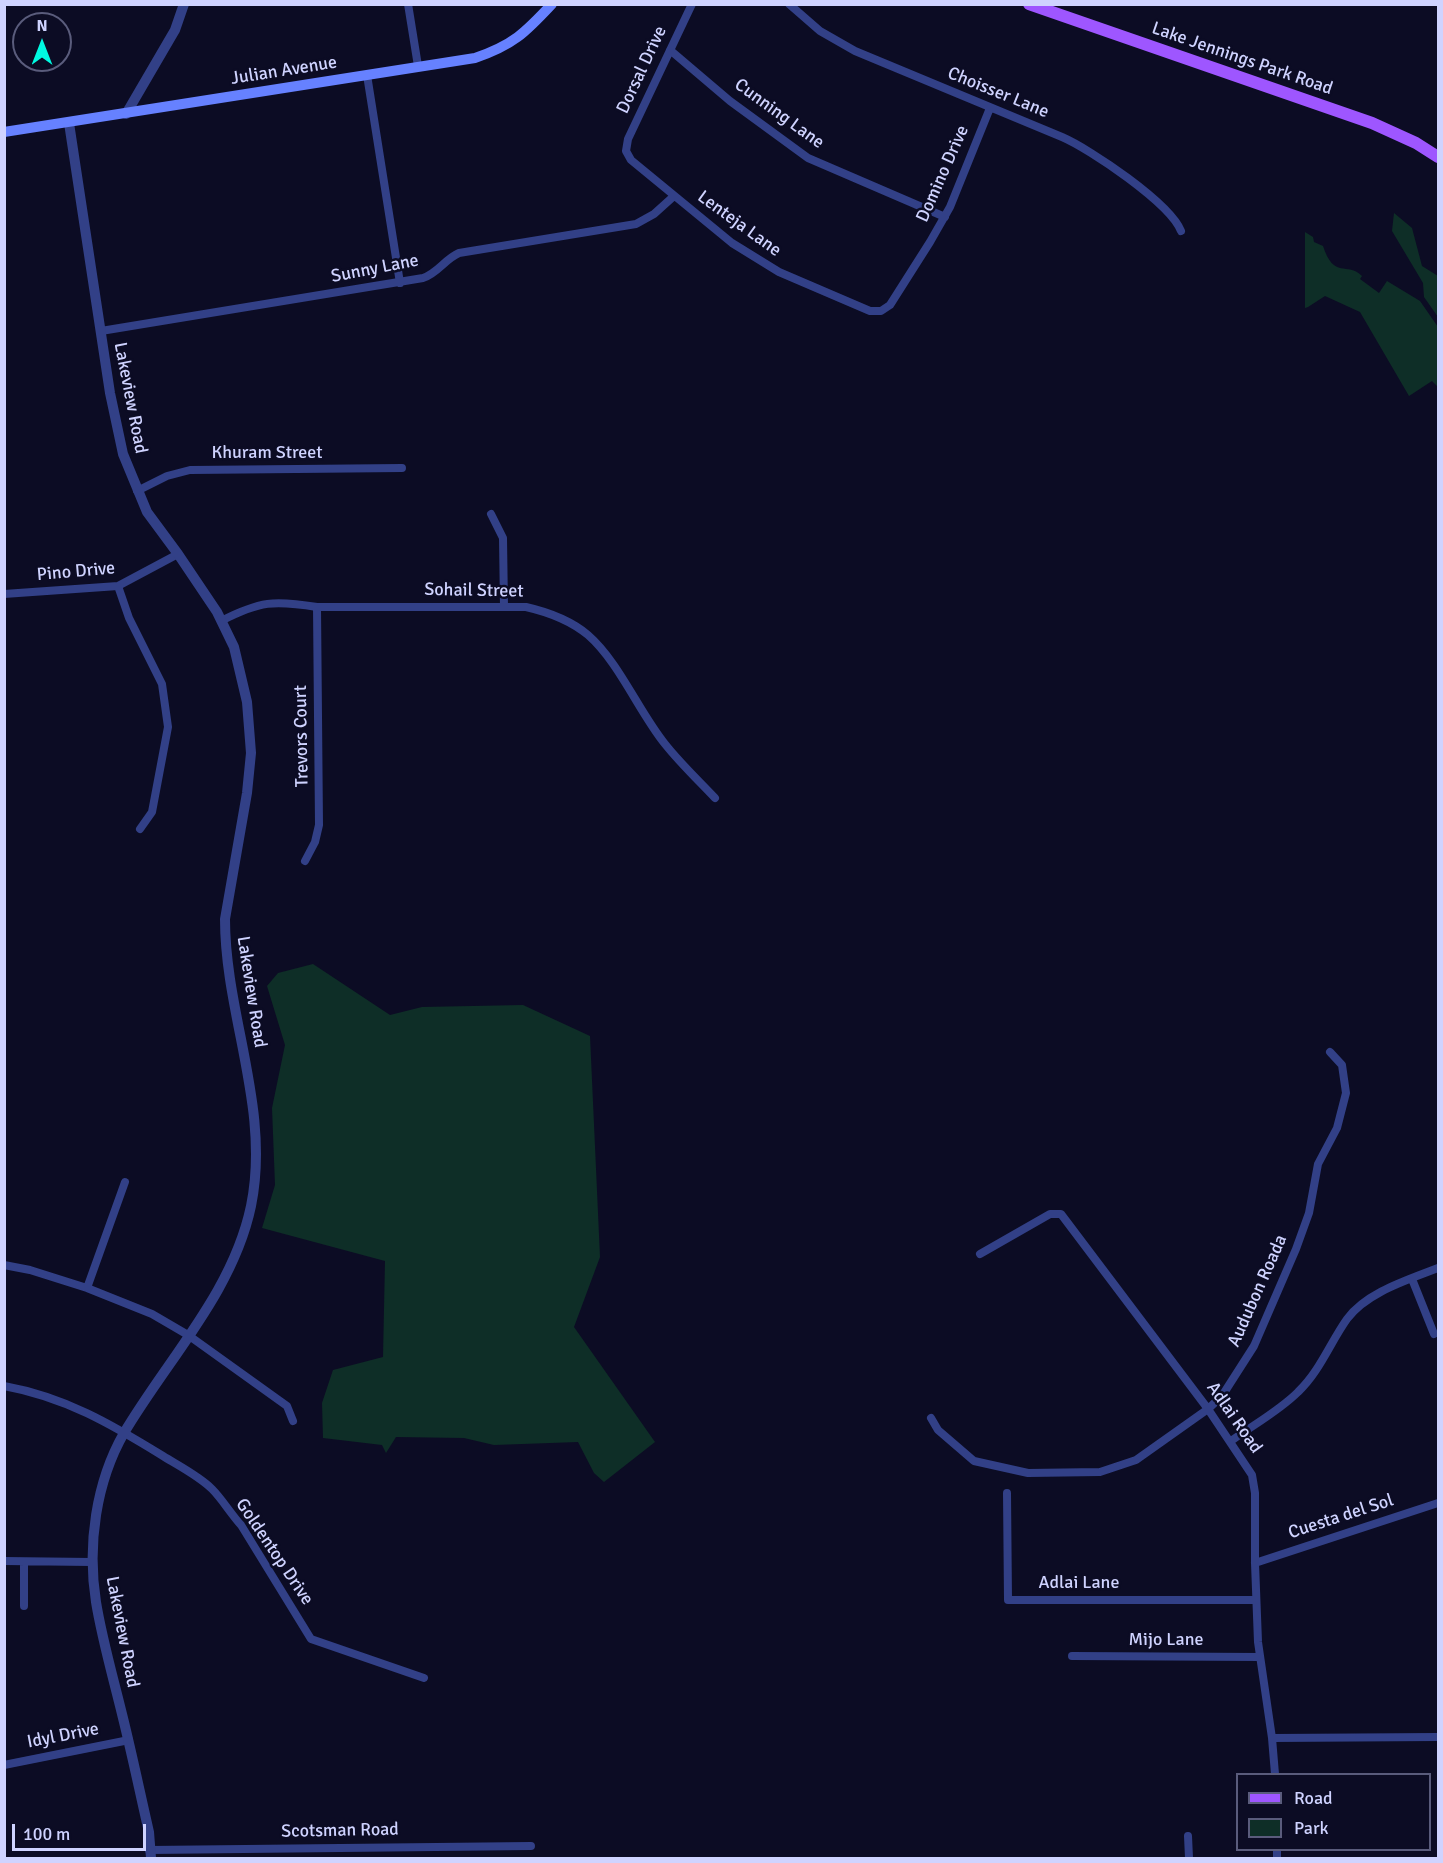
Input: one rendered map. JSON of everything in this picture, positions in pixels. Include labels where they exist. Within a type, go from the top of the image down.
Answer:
[{"type":"main road","name":"Julian Avenue","points":[[4,132],[475,58],[501,48],[525,33],[552,4]]},
{"type":"main road","name":"Lake Jennings Park Road","points":[[1029,4],[1372,123],[1416,143],[1438,157]]},
{"type":"street","points":[[126,114],[174,30],[184,4]]},
{"type":"street","points":[[408,4],[418,66]]},
{"type":"street","name":"Dorsal Drive","points":[[626,151],[628,139],[692,4]]},
{"type":"street","name":"Choisser Lane","points":[[789,4],[820,31],[848,47],[1088,149],[1167,210],[1176,220],[1181,231]]},
{"type":"street","name":"Cunning Lane","points":[[670,50],[730,101],[808,158],[945,217]]},
{"type":"street","points":[[367,75],[400,283]]},
{"type":"street","name":"Domino Drive","points":[[881,311],[893,300],[945,217],[990,108]]},
{"type":"street","name":"Lakeview Road","points":[[69,123],[101,331],[123,454],[147,512],[217,612],[234,647],[248,702],[251,753],[248,793],[225,919],[225,939],[252,1104],[256,1145],[250,1208],[236,1250],[217,1290],[125,1433],[110,1461],[98,1502],[92,1562],[96,1601],[149,1832],[150,1854]]},
{"type":"street","name":"Lenteja Lane","points":[[626,151],[631,160],[674,196],[732,243],[766,266],[870,311],[881,311]]},
{"type":"street","name":"Sunny Lane","points":[[101,331],[400,283],[430,275],[459,254],[636,224],[654,214],[674,196]]},
{"type":"street","name":"Khuram Street","points":[[137,491],[167,476],[190,470],[402,468]]},
{"type":"street","points":[[491,514],[503,538],[504,607]]},
{"type":"street","name":"Pino Drive","points":[[4,594],[118,586],[178,554]]},
{"type":"street","points":[[118,586],[129,618],[162,684],[168,727],[152,812],[140,829]]},
{"type":"street","name":"Sohail Street","points":[[221,621],[248,608],[267,603],[286,602],[317,607],[526,607],[544,611],[565,620],[588,636],[607,657],[664,744],[715,798]]},
{"type":"street","name":"Trevors Court","points":[[305,861],[315,842],[319,825],[317,607]]},
{"type":"street","name":"Audubon Roada","points":[[931,1418],[938,1430],[974,1461],[1028,1473],[1100,1472],[1136,1460],[1208,1409],[1222,1396],[1254,1346],[1309,1213],[1318,1164],[1337,1128],[1346,1093],[1342,1065],[1330,1052]]},
{"type":"street","points":[[87,1288],[125,1182]]},
{"type":"street","name":"Adlai Road","points":[[980,1254],[1050,1214],[1061,1214],[1208,1409],[1252,1475],[1255,1493],[1255,1563],[1260,1656],[1275,1773]]},
{"type":"street","points":[[4,1265],[30,1270],[87,1288],[152,1314],[189,1335],[286,1406],[293,1421]]},
{"type":"street","points":[[1231,1441],[1297,1393],[1314,1374],[1348,1317],[1361,1304],[1438,1268]]},
{"type":"street","points":[[1412,1279],[1434,1334]]},
{"type":"street","name":"Goldentop Drive","points":[[4,1386],[66,1403],[125,1433],[180,1466],[212,1489],[241,1524],[311,1639],[424,1678]]},
{"type":"street","name":"Adlai Lane","points":[[1007,1493],[1008,1600],[1257,1600]]},
{"type":"street","name":"Cuesta del Sol","points":[[1255,1563],[1438,1503]]},
{"type":"street","points":[[4,1561],[92,1562]]},
{"type":"street","points":[[24,1562],[24,1606]]},
{"type":"street","name":"Mijo Lane","points":[[1072,1656],[1260,1656]]},
{"type":"street","points":[[1272,1738],[1438,1737]]},
{"type":"street","name":"Idyl Drive","points":[[4,1765],[129,1740]]},
{"type":"street","points":[[1188,1836],[1189,1858]]},
{"type":"street","name":"Scotsman Road","points":[[150,1854],[531,1846]]},
{"type":"green space","points":[[1394,213],[1412,228],[1422,266],[1438,276],[1438,317],[1424,297],[1423,283],[1392,231]]},
{"type":"green space","points":[[1305,232],[1313,237],[1314,242],[1323,246],[1332,263],[1356,272],[1362,276],[1360,279],[1379,293],[1387,281],[1420,301],[1438,327],[1438,387],[1432,381],[1409,396],[1360,312],[1325,296],[1305,308]]},
{"type":"green space","points":[[313,964],[390,1015],[422,1007],[523,1005],[590,1036],[600,1257],[574,1327],[655,1442],[604,1482],[594,1473],[578,1442],[494,1445],[464,1438],[396,1437],[386,1453],[382,1445],[323,1438],[322,1403],[333,1370],[383,1357],[385,1261],[262,1228],[275,1185],[272,1108],[285,1045],[267,986],[278,973]]}]
